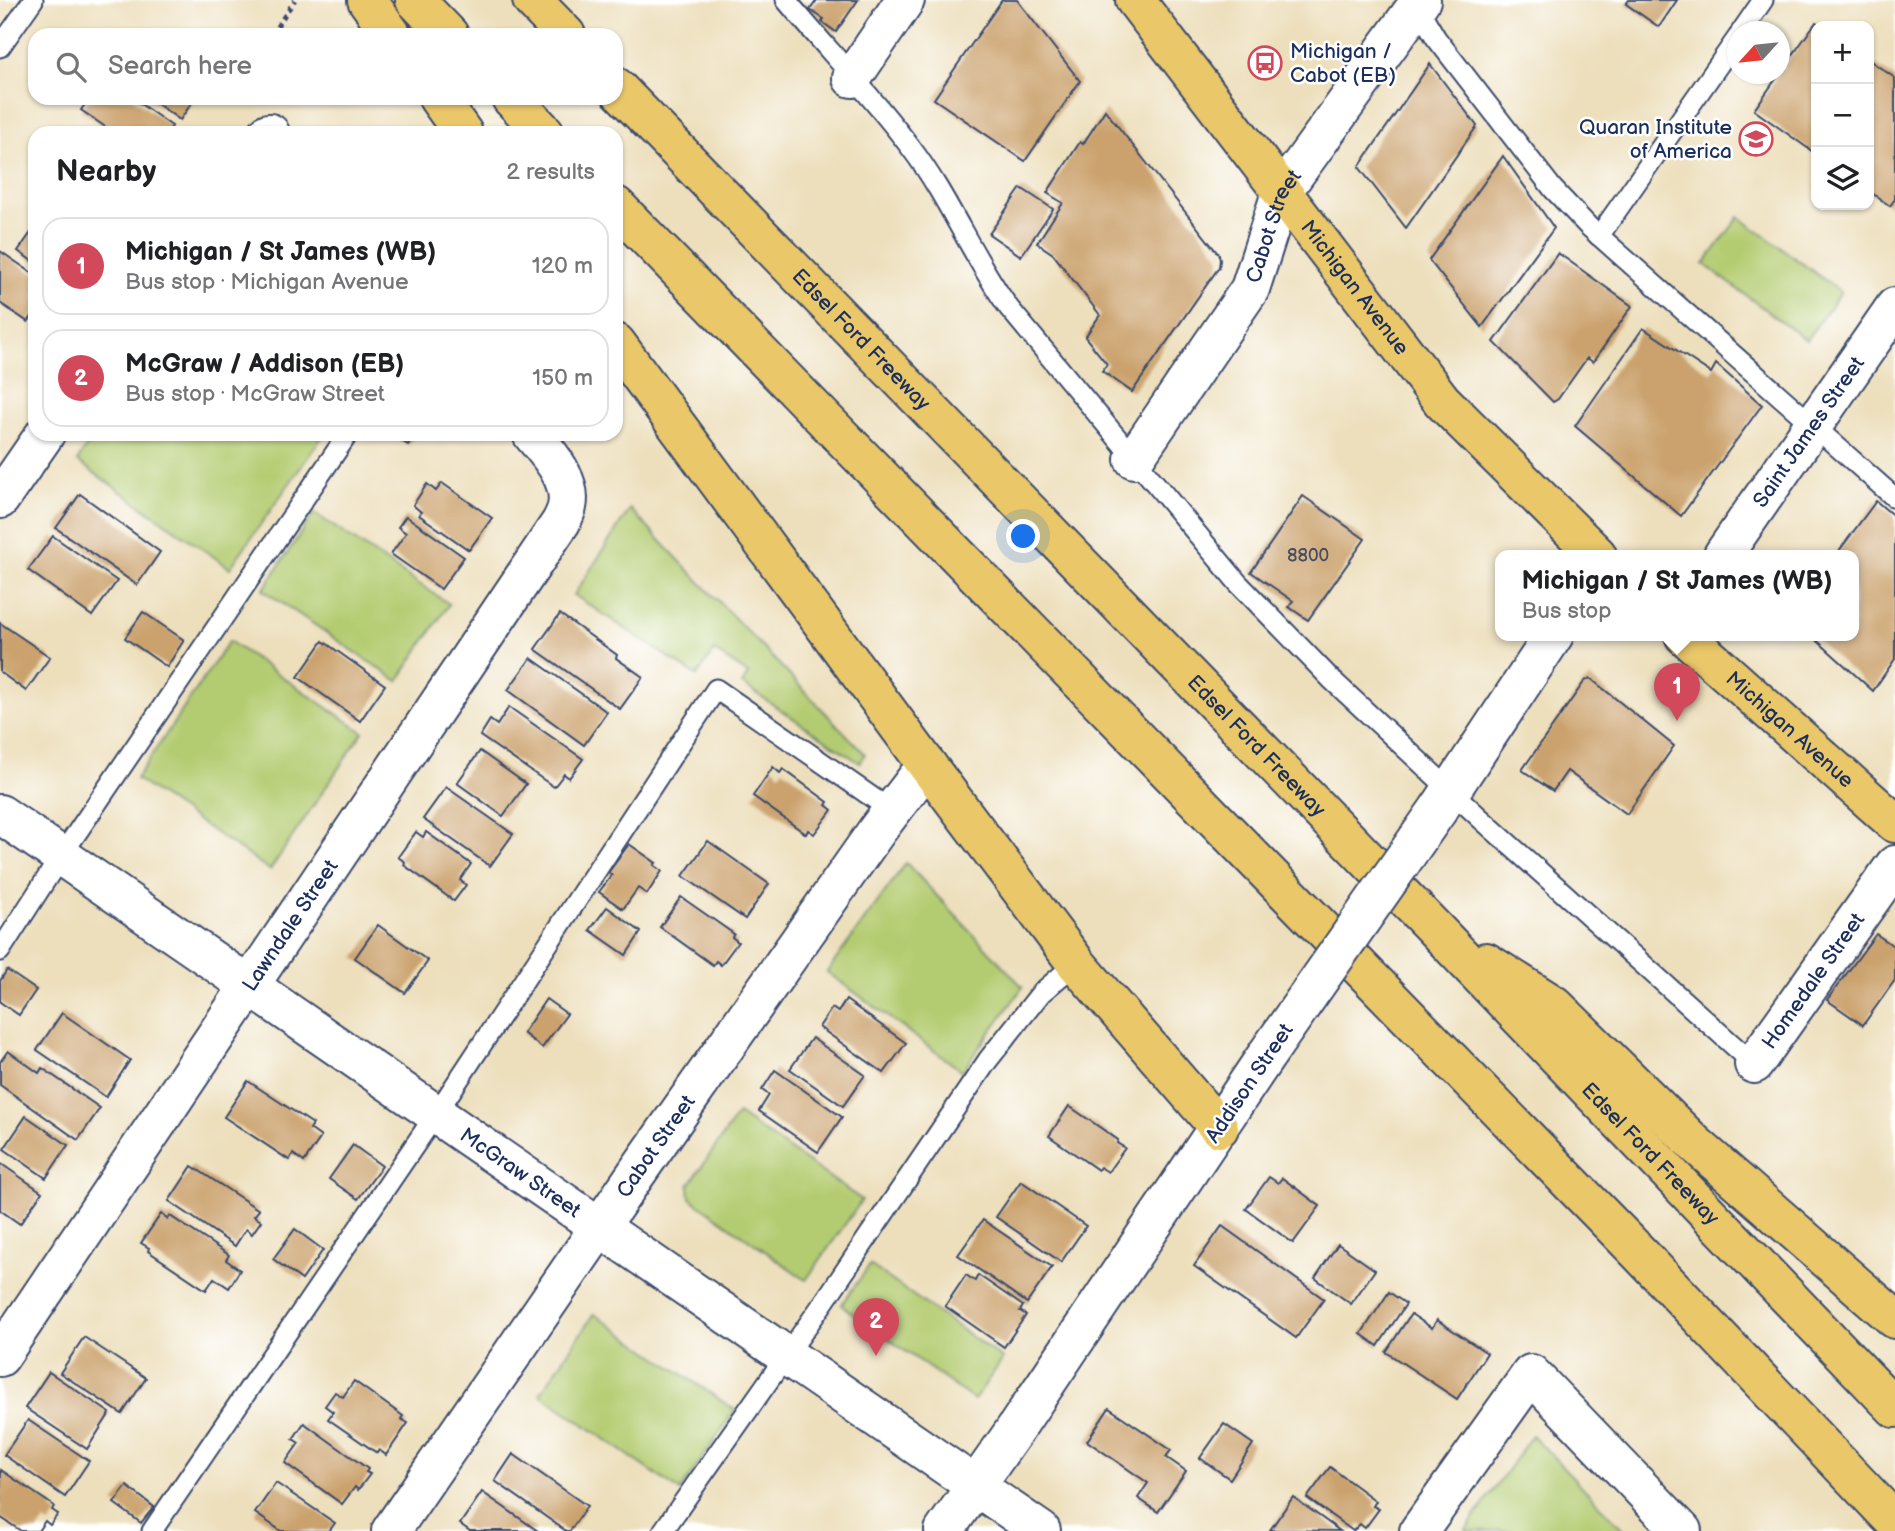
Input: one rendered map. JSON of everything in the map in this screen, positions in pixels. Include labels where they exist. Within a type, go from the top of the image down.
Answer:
[{"type":"main road","points":[[367,0],[387,28]]},
{"type":"main road","points":[[415,0],[442,28]]},
{"type":"main road","points":[[532,0],[559,28]]},
{"type":"main road","name":"Michigan Avenue","points":[[1135,0],[1442,401],[1592,550]]},
{"type":"main road","name":"Edsel Ford Freeway","points":[[623,94],[1435,929],[1895,1408]]},
{"type":"main road","points":[[443,105],[458,126]]},
{"type":"main road","points":[[518,105],[538,126]]},
{"type":"main road","points":[[623,213],[1639,1253],[1895,1522]]},
{"type":"main road","points":[[623,352],[1076,964],[1219,1128]]},
{"type":"main road","name":"Michigan Avenue","points":[[1691,641],[1895,823]]},
{"type":"main road","points":[[1435,929],[1554,1005],[1694,1143],[1895,1319]]},
{"type":"street","points":[[852,78],[905,0]]},
{"type":"street","name":"Cabot Street","points":[[1134,459],[1250,289],[1281,193],[1417,2]]},
{"type":"street","name":"Saint James Street","points":[[1726,550],[1895,307]]},
{"type":"street","points":[[0,499],[40,441]]},
{"type":"street","name":"Lawndale Street","points":[[0,1357],[561,522],[567,507],[568,491],[561,473],[537,441]]},
{"type":"street","name":"Addison Street","points":[[944,1531],[1550,641]]},
{"type":"street","name":"Cabot Street","points":[[391,1531],[600,1228],[927,765]]},
{"type":"street","name":"McGraw Street","points":[[0,814],[1041,1531]]},
{"type":"street","name":"Homedale Street","points":[[1754,1065],[1895,865]]},
{"type":"street","points":[[1419,1531],[1531,1374],[1682,1531]]},
{"type":"lane","points":[[0,47],[33,0]]},
{"type":"lane","points":[[786,0],[911,148],[988,279],[1009,308],[1238,583],[1445,798],[1754,1065]]},
{"type":"lane","points":[[1749,21],[1763,0]]},
{"type":"lane","points":[[1417,2],[1436,38],[1553,189],[1599,236],[1895,498]]},
{"type":"lane","points":[[1599,236],[1727,53]]},
{"type":"lane","points":[[0,951],[61,856],[343,441]]},
{"type":"lane","points":[[152,1531],[436,1114],[716,689],[892,811]]},
{"type":"lane","points":[[663,1531],[824,1302],[988,1060],[1041,993],[1076,964]]},
{"type":"path","points":[[275,28],[295,0]]},
{"type":"green space","points":[[1739,217],[1841,292],[1806,340],[1704,264]]},
{"type":"green space","points":[[90,441],[319,441],[230,568],[77,461]]},
{"type":"green space","points":[[630,509],[865,754],[860,763],[742,684],[748,674],[714,651],[697,676],[574,595]]},
{"type":"green space","points":[[314,513],[449,604],[398,681],[263,590]]},
{"type":"green space","points":[[229,641],[363,732],[270,870],[136,779]]},
{"type":"green space","points":[[906,863],[1023,987],[962,1071],[827,972]]},
{"type":"green space","points":[[738,1114],[862,1200],[806,1280],[690,1198],[689,1185]]},
{"type":"green space","points":[[870,1265],[1003,1359],[974,1400],[841,1305]]},
{"type":"green space","points":[[594,1314],[735,1410],[680,1491],[540,1394]]},
{"type":"green space","points":[[1532,1435],[1625,1531],[1465,1531]]},
{"type":"building","points":[[817,0],[858,0],[836,32],[822,22],[824,19],[810,10]]},
{"type":"building","points":[[1002,0],[1017,0],[1080,81],[1025,161],[934,99]]},
{"type":"building","points":[[1629,0],[1677,0],[1659,27],[1626,4]]},
{"type":"building","points":[[1811,29],[1811,150],[1754,110],[1772,84],[1790,84],[1790,59]]},
{"type":"building","points":[[1874,63],[1895,78],[1895,199],[1890,206],[1874,195]]},
{"type":"building","points":[[1430,64],[1477,126],[1406,228],[1359,167]]},
{"type":"building","points":[[85,105],[142,105],[172,126],[104,126],[81,110]]},
{"type":"building","points":[[159,105],[190,105],[180,120]]},
{"type":"building","points":[[1105,110],[1219,255],[1220,260],[1219,267],[1132,392],[1102,371],[1107,364],[1085,337],[1100,315],[1053,254],[1037,243],[1063,203],[1047,193],[1080,142],[1083,144]]},
{"type":"building","points":[[1503,156],[1554,228],[1482,327],[1429,260]]},
{"type":"building","points":[[1021,188],[1053,209],[1021,256],[989,234]]},
{"type":"building","points":[[28,237],[28,258],[18,251]]},
{"type":"building","points":[[0,251],[28,270],[28,322],[0,303]]},
{"type":"building","points":[[1558,253],[1632,306],[1593,362],[1587,358],[1558,399],[1553,402],[1494,342]]},
{"type":"building","points":[[1643,328],[1711,373],[1716,364],[1762,405],[1681,516],[1575,426]]},
{"type":"building","points":[[442,483],[492,518],[469,550],[419,515],[421,512],[413,505],[427,484],[436,491]]},
{"type":"building","points":[[80,494],[160,552],[137,585],[56,528]]},
{"type":"building","points":[[1303,496],[1365,539],[1308,620],[1289,607],[1293,601],[1251,572]]},
{"type":"building","points":[[1876,501],[1895,517],[1895,659],[1873,691],[1818,641],[1859,641],[1859,550],[1840,550]]},
{"type":"building","points":[[406,516],[464,557],[441,589],[391,554],[406,533],[398,527]]},
{"type":"building","points":[[53,536],[117,581],[92,616],[28,570]]},
{"type":"building","points":[[143,612],[184,640],[167,667],[125,638]]},
{"type":"building","points":[[560,614],[643,677],[620,709],[535,649]]},
{"type":"building","points":[[0,623],[50,657],[26,691],[0,672]]},
{"type":"building","points":[[323,641],[385,685],[360,721],[298,677]]},
{"type":"building","points":[[531,658],[607,712],[584,745],[508,690]]},
{"type":"building","points":[[1590,678],[1674,746],[1627,814],[1567,771],[1553,791],[1522,770],[1584,682]]},
{"type":"building","points":[[509,707],[583,759],[569,778],[564,774],[554,787],[480,736],[490,720],[497,725]]},
{"type":"building","points":[[480,751],[526,784],[503,816],[457,783]]},
{"type":"building","points":[[773,767],[780,773],[783,769],[828,802],[826,805],[832,810],[814,834],[808,830],[806,834],[753,796]]},
{"type":"building","points":[[446,787],[513,834],[490,866],[423,819]]},
{"type":"building","points":[[416,832],[423,837],[426,832],[471,864],[460,880],[466,885],[454,901],[404,865],[405,862],[398,857]]},
{"type":"building","points":[[708,841],[769,884],[745,919],[683,876]]},
{"type":"building","points":[[629,844],[656,863],[654,865],[662,871],[647,894],[638,888],[623,909],[599,892],[612,875],[608,873]]},
{"type":"building","points":[[681,897],[734,934],[732,937],[738,942],[721,965],[716,961],[713,965],[660,927]]},
{"type":"building","points":[[607,907],[641,932],[626,955],[590,930]]},
{"type":"building","points":[[378,925],[428,961],[405,993],[355,958]]},
{"type":"building","points":[[1876,934],[1895,947],[1895,980],[1863,1025],[1827,1000]]},
{"type":"building","points":[[7,970],[36,990],[19,1015],[0,1002],[0,981]]},
{"type":"building","points":[[546,999],[567,1014],[542,1048],[523,1033]]},
{"type":"building","points":[[846,1000],[906,1043],[884,1073],[819,1027],[832,1008],[838,1012]]},
{"type":"building","points":[[62,1013],[130,1060],[106,1097],[37,1050]]},
{"type":"building","points":[[812,1038],[865,1075],[843,1106],[790,1069]]},
{"type":"building","points":[[8,1051],[39,1073],[42,1068],[100,1108],[78,1140],[0,1085],[0,1062]]},
{"type":"building","points":[[775,1070],[842,1117],[818,1152],[759,1111],[769,1095],[762,1090]]},
{"type":"building","points":[[248,1081],[313,1124],[310,1129],[321,1137],[304,1162],[293,1154],[289,1160],[224,1117]]},
{"type":"building","points":[[1069,1106],[1118,1140],[1117,1143],[1125,1148],[1108,1172],[1100,1167],[1098,1170],[1049,1136]]},
{"type":"building","points":[[26,1116],[68,1145],[46,1178],[4,1149]]},
{"type":"building","points":[[353,1145],[382,1166],[358,1199],[329,1179]]},
{"type":"building","points":[[0,1163],[42,1192],[20,1224],[0,1210]]},
{"type":"building","points":[[192,1166],[259,1210],[254,1216],[261,1221],[252,1234],[246,1229],[235,1246],[169,1201]]},
{"type":"building","points":[[1269,1177],[1278,1183],[1282,1178],[1320,1206],[1293,1243],[1246,1209]]},
{"type":"building","points":[[1021,1181],[1086,1226],[1061,1262],[996,1217]]},
{"type":"building","points":[[161,1214],[168,1219],[170,1216],[229,1255],[226,1260],[240,1270],[229,1288],[214,1278],[206,1290],[148,1251],[149,1248],[141,1243]]},
{"type":"building","points":[[983,1220],[1052,1267],[1027,1303],[958,1255]]},
{"type":"building","points":[[1222,1226],[1324,1299],[1296,1338],[1194,1266]]},
{"type":"building","points":[[295,1229],[323,1250],[302,1280],[273,1259]]},
{"type":"building","points":[[1338,1244],[1375,1270],[1351,1304],[1315,1278]]},
{"type":"building","points":[[966,1275],[975,1281],[978,1275],[1023,1306],[1020,1311],[1026,1315],[1004,1347],[945,1306]]},
{"type":"building","points":[[1389,1292],[1406,1304],[1378,1346],[1361,1334]]},
{"type":"building","points":[[1411,1314],[1432,1328],[1437,1320],[1487,1353],[1457,1399],[1386,1352]]},
{"type":"building","points":[[84,1337],[146,1378],[122,1414],[60,1373]]},
{"type":"building","points":[[49,1372],[110,1413],[87,1449],[25,1408]]},
{"type":"building","points":[[354,1381],[403,1416],[401,1419],[408,1423],[386,1455],[379,1450],[377,1453],[328,1419],[333,1412],[325,1406],[335,1392],[343,1397]]},
{"type":"building","points":[[1109,1408],[1171,1450],[1166,1457],[1186,1471],[1158,1512],[1138,1498],[1148,1483],[1087,1441]]},
{"type":"building","points":[[28,1420],[89,1461],[65,1497],[4,1455]]},
{"type":"building","points":[[304,1423],[368,1469],[366,1472],[370,1474],[358,1490],[355,1487],[342,1504],[285,1463],[299,1443],[293,1439]]},
{"type":"building","points":[[1224,1424],[1253,1444],[1230,1479],[1200,1458]]},
{"type":"building","points":[[513,1454],[587,1506],[570,1531],[566,1531],[495,1481]]},
{"type":"building","points":[[1330,1467],[1376,1501],[1373,1506],[1379,1509],[1365,1528],[1360,1524],[1353,1531],[1307,1498]]},
{"type":"building","points":[[1,1470],[54,1506],[52,1510],[58,1514],[50,1525],[45,1521],[38,1531],[21,1531],[0,1517]]},
{"type":"building","points":[[276,1483],[335,1523],[329,1531],[281,1531],[255,1513]]},
{"type":"building","points":[[127,1486],[154,1507],[141,1523],[114,1503]]},
{"type":"building","points":[[482,1492],[538,1531],[470,1531],[460,1524]]},
{"type":"building","points":[[1293,1497],[1340,1531],[1270,1530]]},
{"type":"place","name":"Michigan / Cabot (EB)","points":[[1265,63]]},
{"type":"place","name":"Quaran Institute of America","points":[[1756,139]]},
{"type":"place","name":"Michigan / St James (WB)","points":[[1677,721]]},
{"type":"place","name":"McGraw / Addison (EB)","points":[[876,1356]]}]
